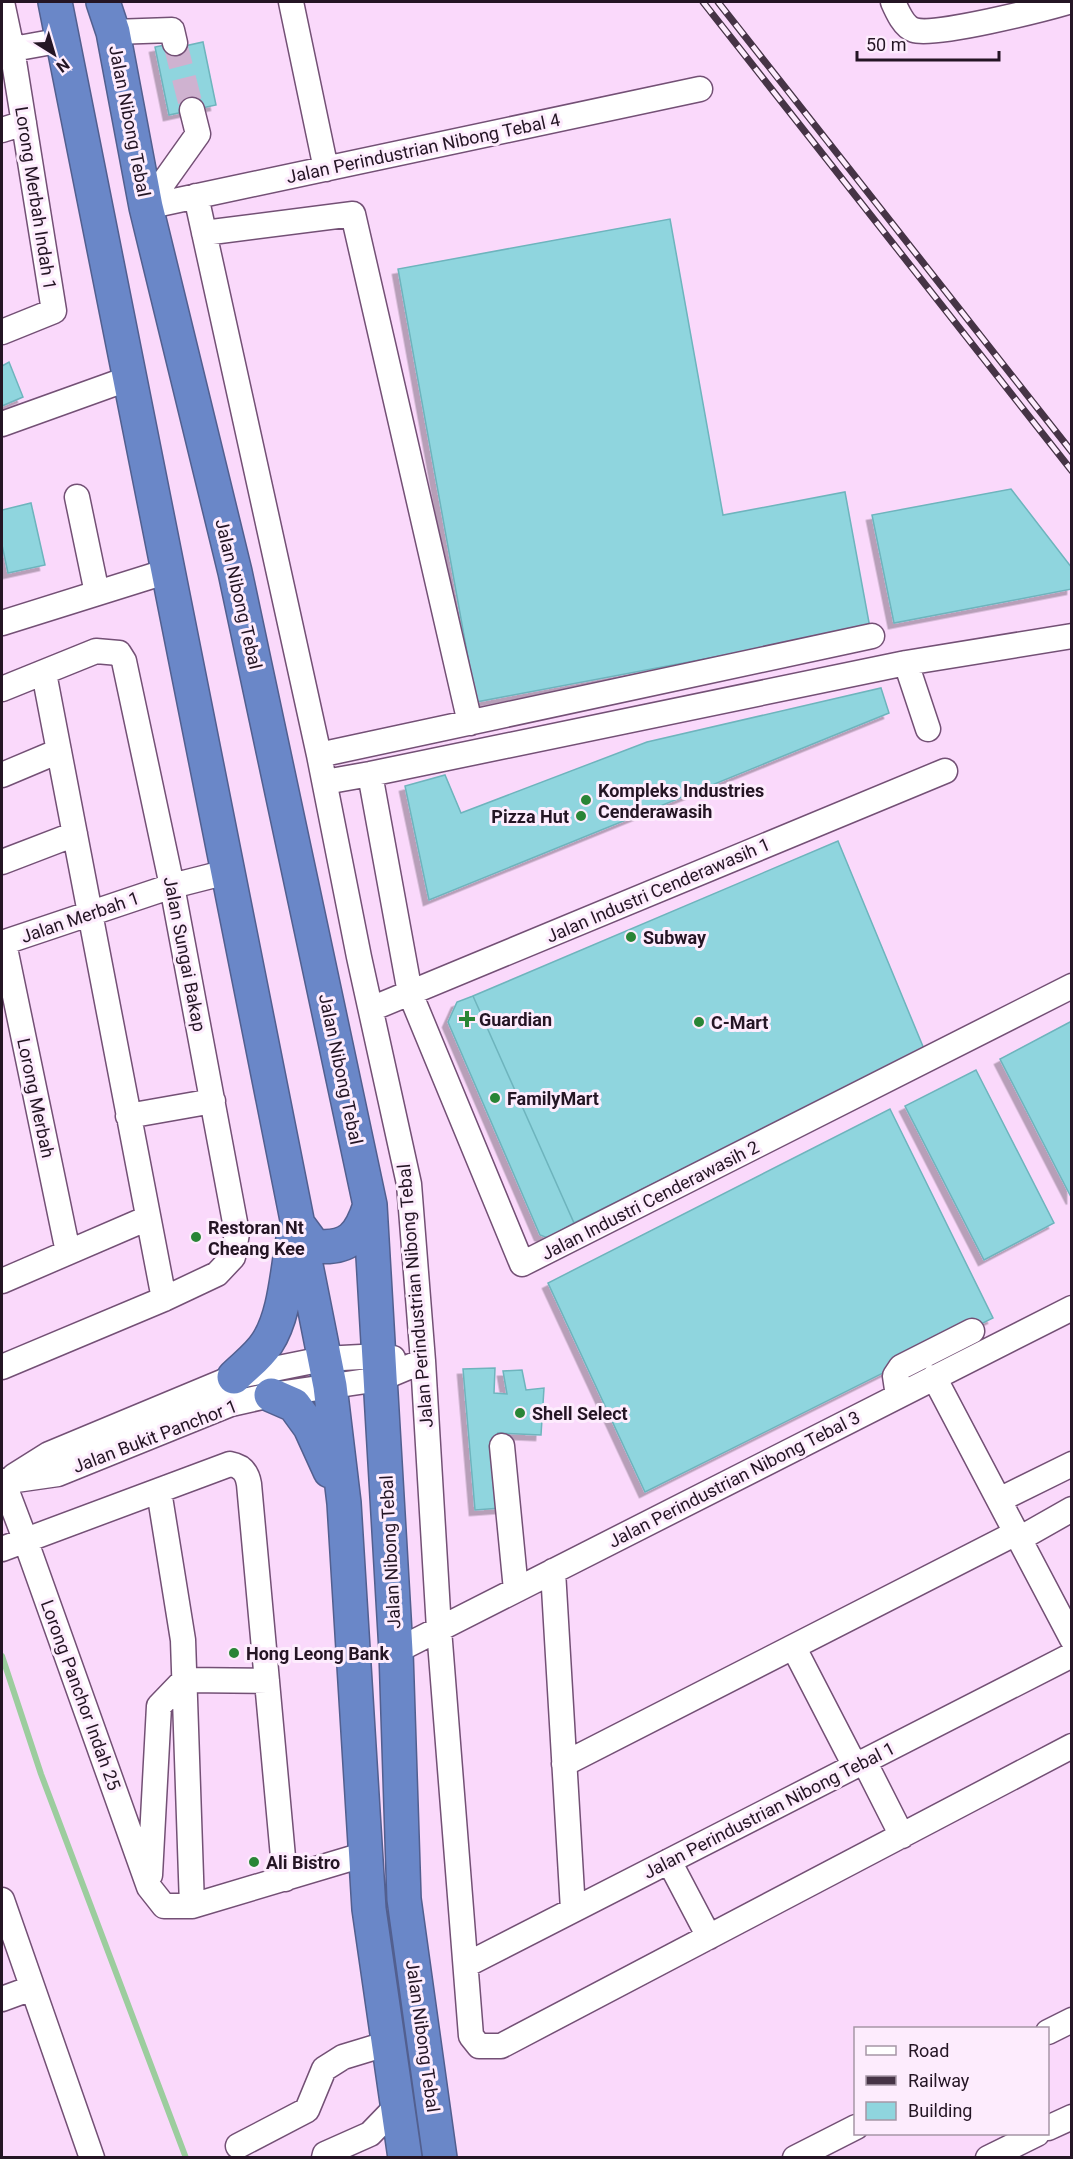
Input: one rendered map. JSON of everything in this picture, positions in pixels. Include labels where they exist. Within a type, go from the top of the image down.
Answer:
[{"type":"highway","name":"Jalan Nibong Tebal","points":[[55,2],[327,1372],[344,1503],[369,1909],[405,2157]]},
{"type":"highway","name":"Jalan Nibong Tebal","points":[[108,17],[146,207],[235,572],[370,1205],[396,1651],[404,1899],[440,2157]]},
{"type":"highway","points":[[297,1223],[314,1246],[342,1245],[355,1237],[364,1223],[370,1205]]},
{"type":"highway","points":[[234,1377],[266,1345],[275,1329],[281,1313],[297,1223]]},
{"type":"highway","points":[[270,1395],[294,1405],[310,1427],[344,1503]]},
{"type":"street","name":"Lorong Merbah Indah 1","points":[[2,2],[13,127],[54,311],[2,332]]},
{"type":"street","points":[[291,2],[326,169]]},
{"type":"street","points":[[892,2],[905,23],[914,30],[930,31],[980,23],[1068,2]]},
{"type":"street","points":[[108,17],[172,30],[175,42]]},
{"type":"street","points":[[7,50],[63,40]]},
{"type":"street","name":"Jalan Perindustrian Nibong Tebal 4","points":[[146,207],[700,89]]},
{"type":"street","points":[[146,207],[198,135],[192,110]]},
{"type":"street","name":"Jalan Perindustrian Nibong Tebal","points":[[196,196],[325,782],[409,1184],[423,1361],[439,1629],[471,2036],[479,2046],[501,2046],[709,1937]]},
{"type":"street","points":[[204,233],[353,214],[470,723]]},
{"type":"street","points":[[2,424],[130,378]]},
{"type":"street","points":[[77,497],[96,593]]},
{"type":"street","points":[[2,623],[168,571]]},
{"type":"street","points":[[319,755],[872,636]]},
{"type":"street","points":[[325,782],[906,663],[1071,636]]},
{"type":"street","name":"Jalan Sungai Bakap","points":[[44,673],[96,651],[119,653],[124,661],[172,886],[237,1233],[233,1257],[217,1274],[164,1299]]},
{"type":"street","points":[[906,663],[928,729]]},
{"type":"street","points":[[2,689],[44,673],[164,1299],[2,1367]]},
{"type":"street","points":[[2,775],[59,751]]},
{"type":"street","name":"Jalan Industri Cenderawasih 1","points":[[371,1009],[945,771]]},
{"type":"street","name":"Jalan Industri Cenderawasih 2","points":[[370,774],[410,993],[522,1264],[1071,986]]},
{"type":"street","points":[[2,862],[75,834]]},
{"type":"street","name":"Jalan Merbah 1","points":[[3,943],[172,886],[227,872]]},
{"type":"street","name":"Lorong Merbah","points":[[3,943],[68,1252]]},
{"type":"street","points":[[128,1116],[213,1101]]},
{"type":"street","points":[[2,1281],[148,1218]]},
{"type":"street","name":"Jalan Perindustrian Nibong Tebal 3","points":[[396,1651],[1071,1308]]},
{"type":"street","points":[[898,1396],[895,1376],[901,1367],[972,1331]]},
{"type":"street","name":"Jalan Bukit Panchor 1","points":[[4,1481],[58,1474],[231,1404],[270,1395],[327,1372],[380,1368],[423,1361]]},
{"type":"street","points":[[4,1481],[49,1454],[234,1377],[327,1372]]},
{"type":"street","points":[[934,1377],[1071,1639]]},
{"type":"street","points":[[502,1446],[516,1590]]},
{"type":"street","points":[[12,1544],[230,1464],[245,1471],[249,1484],[285,1879]]},
{"type":"street","points":[[999,1500],[1071,1464]]},
{"type":"street","name":"Lorong Panchor Indah 25","points":[[4,1481],[12,1544],[149,1887],[164,1906],[192,1906]]},
{"type":"street","points":[[159,1491],[183,1640],[192,1906],[366,1854]]},
{"type":"street","points":[[564,1764],[1071,1509]]},
{"type":"street","points":[[553,1571],[573,1910]]},
{"type":"street","points":[[794,1648],[902,1836]]},
{"type":"street","name":"Jalan Perindustrian Nibong Tebal 1","points":[[466,1965],[1071,1655]]},
{"type":"street","points":[[149,1887],[159,1706],[184,1680],[267,1682]]},
{"type":"street","points":[[669,1861],[709,1937],[1071,1746]]},
{"type":"street","points":[[2,1900],[92,2157]]},
{"type":"street","points":[[2,1998],[32,1988]]},
{"type":"street","points":[[1049,2031],[1071,2020]]},
{"type":"street","points":[[238,2146],[307,2110],[324,2069],[343,2057],[389,2043]]},
{"type":"street","points":[[324,2157],[325,2154],[370,2134],[398,2105]]},
{"type":"street","points":[[1049,2127],[1071,2117]]},
{"type":"street","points":[[795,2157],[854,2128]]},
{"type":"street","points":[[988,2157],[1033,2135]]},
{"type":"building","points":[[179,42],[180,47],[203,42],[216,105],[169,115],[155,47]]},
{"type":"building","points":[[670,219],[723,515],[845,492],[870,628],[476,702],[398,269]]},
{"type":"building","points":[[9,362],[23,397],[2,406],[2,366]]},
{"type":"building","points":[[1011,489],[1072,568],[1072,589],[894,623],[872,515]]},
{"type":"building","points":[[31,503],[45,565],[8,573],[2,545],[2,510]]},
{"type":"building","name":"Kompleks Industries Cenderawasih","points":[[881,688],[889,713],[429,900],[405,786],[445,775],[461,813],[647,742]]},
{"type":"building","name":"C-Mart","points":[[838,841],[924,1049],[574,1223],[473,996]]},
{"type":"building","points":[[473,996],[574,1223],[548,1238],[540,1235],[448,1022],[457,1002]]},
{"type":"building","points":[[1070,1022],[1072,1024],[1072,1199],[1000,1059]]},
{"type":"building","points":[[976,1070],[1054,1223],[984,1260],[905,1106]]},
{"type":"building","points":[[890,1109],[993,1318],[645,1492],[548,1283]]},
{"type":"building","points":[[495,1368],[494,1393],[507,1394],[503,1371],[522,1370],[526,1390],[544,1388],[541,1435],[498,1433],[501,1508],[475,1510],[463,1369]]},
{"type":"waterway","points":[[2,1656],[41,1774],[186,2158]]},
{"type":"tunnel","points":[[175,43],[192,110]]},
{"type":"railway","points":[[703,2],[1072,471]]},
{"type":"railway","points":[[718,2],[1072,452]]},
{"type":"place","name":"Kompleks Industries Cenderawasih","points":[[586,800]]},
{"type":"place","name":"Pizza Hut","points":[[581,816]]},
{"type":"place","name":"Subway","points":[[631,937]]},
{"type":"place","name":"Guardian","points":[[467,1019]]},
{"type":"place","name":"C-Mart","points":[[699,1022]]},
{"type":"place","name":"FamilyMart","points":[[495,1098]]},
{"type":"place","name":"Restoran Nt Cheang Kee","points":[[196,1237]]},
{"type":"place","name":"Shell Select","points":[[520,1413]]},
{"type":"place","name":"Hong Leong Bank","points":[[234,1653]]},
{"type":"place","name":"Ali Bistro","points":[[254,1862]]}]
